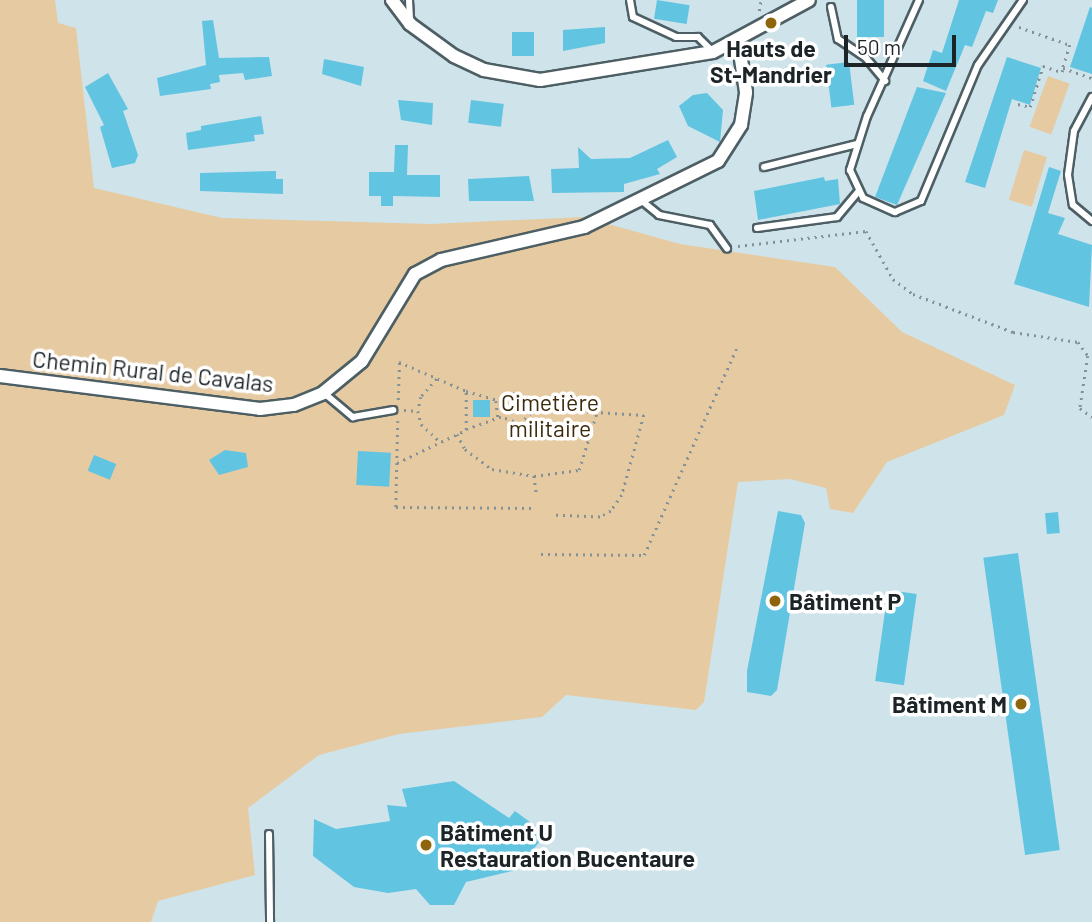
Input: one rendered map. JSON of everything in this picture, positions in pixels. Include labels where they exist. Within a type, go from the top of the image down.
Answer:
[{"type":"street","points":[[392,0],[410,24],[454,56],[518,78],[540,80],[713,52],[809,0]]},
{"type":"street","name":"Chemin Rural de Cavalas","points":[[0,376],[260,409],[294,405],[323,393],[362,361],[415,274],[441,260],[584,228],[718,161],[733,144],[746,92],[738,40]]},
{"type":"lane","points":[[409,0],[410,24]]},
{"type":"lane","points":[[630,0],[633,17],[676,37],[698,37],[713,52]]},
{"type":"lane","points":[[919,0],[857,144],[850,170],[858,192],[872,205],[895,212],[921,201],[978,65],[1010,23],[1023,0]]},
{"type":"lane","points":[[831,6],[838,39],[864,56],[885,81]]},
{"type":"lane","points":[[1092,97],[1074,131],[1068,175],[1073,205],[1092,221]]},
{"type":"lane","points":[[764,167],[857,144]]},
{"type":"lane","points":[[757,228],[837,217],[858,192]]},
{"type":"lane","points":[[642,201],[659,215],[710,225],[727,248]]},
{"type":"lane","points":[[323,393],[353,417],[395,410]]},
{"type":"lane","points":[[269,834],[270,922]]},
{"type":"path","points":[[1010,23],[1070,45],[1062,72],[1043,66],[1030,107],[1018,104]]},
{"type":"path","points":[[1063,68],[1092,78]]},
{"type":"path","points":[[727,248],[866,231],[893,279],[913,294],[1013,332],[1078,342],[1088,356],[1080,408],[1092,416]]},
{"type":"path","points":[[541,554],[644,555],[736,349]]},
{"type":"path","points":[[531,408],[522,394],[496,399],[466,391],[399,362],[395,410],[396,507],[534,508]]},
{"type":"path","points":[[437,379],[421,397],[418,411],[421,424],[440,442]]},
{"type":"path","points":[[466,391],[466,430]]},
{"type":"path","points":[[496,399],[498,418]]},
{"type":"path","points":[[397,463],[498,418],[520,424],[531,408]]},
{"type":"path","points":[[531,408],[644,415],[622,495],[600,517],[551,515]]},
{"type":"path","points":[[395,410],[418,411]]},
{"type":"path","points":[[457,434],[478,462],[534,477],[579,470],[597,412]]},
{"type":"path","points":[[534,477],[537,497]]},
{"type":"green space","name":"Cimetière militaire","points":[[0,0],[55,0],[58,23],[76,28],[94,188],[222,218],[431,224],[583,217],[680,244],[835,267],[902,332],[1015,385],[1004,415],[887,462],[853,513],[830,509],[826,488],[790,479],[738,482],[704,702],[696,710],[566,695],[542,717],[399,734],[319,755],[248,808],[255,875],[158,901],[151,922],[0,922]]},
{"type":"green space","points":[[1048,76],[1070,84],[1051,135],[1030,127]]},
{"type":"green space","points":[[1024,150],[1047,157],[1032,207],[1009,200]]},
{"type":"building","points":[[657,0],[690,5],[687,24],[654,19]]},
{"type":"building","points":[[857,0],[884,0],[884,37],[857,37]]},
{"type":"building","points":[[959,0],[998,0],[993,13],[986,11],[972,47],[965,45],[946,91],[923,81],[933,50],[942,53]]},
{"type":"building","points":[[1090,7],[1092,8],[1092,74],[1070,67]]},
{"type":"building","points":[[213,20],[219,58],[269,57],[272,76],[245,80],[243,73],[219,75],[220,82],[210,84],[211,89],[160,96],[157,78],[206,65],[202,21]]},
{"type":"building","points":[[605,27],[605,43],[563,51],[563,30]]},
{"type":"building","points":[[512,32],[534,32],[534,56],[512,56]]},
{"type":"building","points":[[1007,57],[1041,68],[1030,105],[1012,99],[985,188],[965,182]]},
{"type":"building","points":[[324,59],[364,67],[361,86],[322,74]]},
{"type":"building","points":[[849,62],[854,105],[831,107],[826,65]]},
{"type":"building","points":[[108,73],[128,109],[123,111],[138,155],[135,163],[112,168],[100,127],[104,125],[85,87]]},
{"type":"building","points":[[917,87],[946,93],[897,205],[875,197]]},
{"type":"building","points":[[707,93],[723,110],[720,142],[688,126],[679,106],[693,95]]},
{"type":"building","points":[[398,100],[433,103],[432,125],[401,120]]},
{"type":"building","points":[[471,100],[504,104],[501,127],[468,123]]},
{"type":"building","points":[[261,116],[264,134],[254,135],[255,141],[188,150],[186,133],[201,130],[201,126]]},
{"type":"building","points":[[668,140],[677,157],[657,169],[660,174],[624,184],[624,192],[552,193],[551,169],[579,168],[578,147],[591,159],[630,158]]},
{"type":"building","points":[[395,145],[408,145],[407,175],[440,175],[440,197],[393,196],[393,206],[381,206],[381,196],[369,196],[369,172],[394,172]]},
{"type":"building","points":[[1049,167],[1061,171],[1048,213],[1065,218],[1058,234],[1092,245],[1089,307],[1014,284]]},
{"type":"building","points":[[276,171],[276,179],[283,179],[283,194],[200,191],[200,173]]},
{"type":"building","points":[[529,176],[534,201],[469,201],[468,179]]},
{"type":"building","points":[[824,177],[825,181],[838,179],[840,204],[758,220],[754,191]]},
{"type":"building","points":[[473,400],[490,400],[490,417],[473,417]]},
{"type":"building","points":[[225,450],[246,453],[248,467],[219,475],[209,460]]},
{"type":"building","points":[[358,451],[391,453],[389,487],[356,485]]},
{"type":"building","points":[[94,455],[116,464],[110,480],[88,471]]},
{"type":"building","name":"Bâtiment P","points":[[778,511],[801,515],[805,523],[777,690],[771,696],[747,692],[747,671]]},
{"type":"building","points":[[1058,512],[1060,533],[1047,534],[1045,513]]},
{"type":"building","name":"Bâtiment M","points":[[1018,553],[1060,850],[1025,855],[983,558]]},
{"type":"building","points":[[888,590],[917,594],[904,685],[875,681]]},
{"type":"building","name":"Bâtiment U Restauration Bucentaure","points":[[454,781],[509,818],[515,811],[546,834],[516,870],[466,882],[454,905],[430,905],[416,889],[388,893],[354,887],[313,856],[314,819],[336,829],[390,821],[387,805],[407,807],[402,789]]},
{"type":"place","name":"Hauts de St-Mandrier","points":[[771,23]]},
{"type":"place","name":"Bâtiment P","points":[[775,601]]},
{"type":"place","name":"Bâtiment M","points":[[1021,704]]},
{"type":"place","name":"Bâtiment U Restauration Bucentaure","points":[[426,845]]}]
